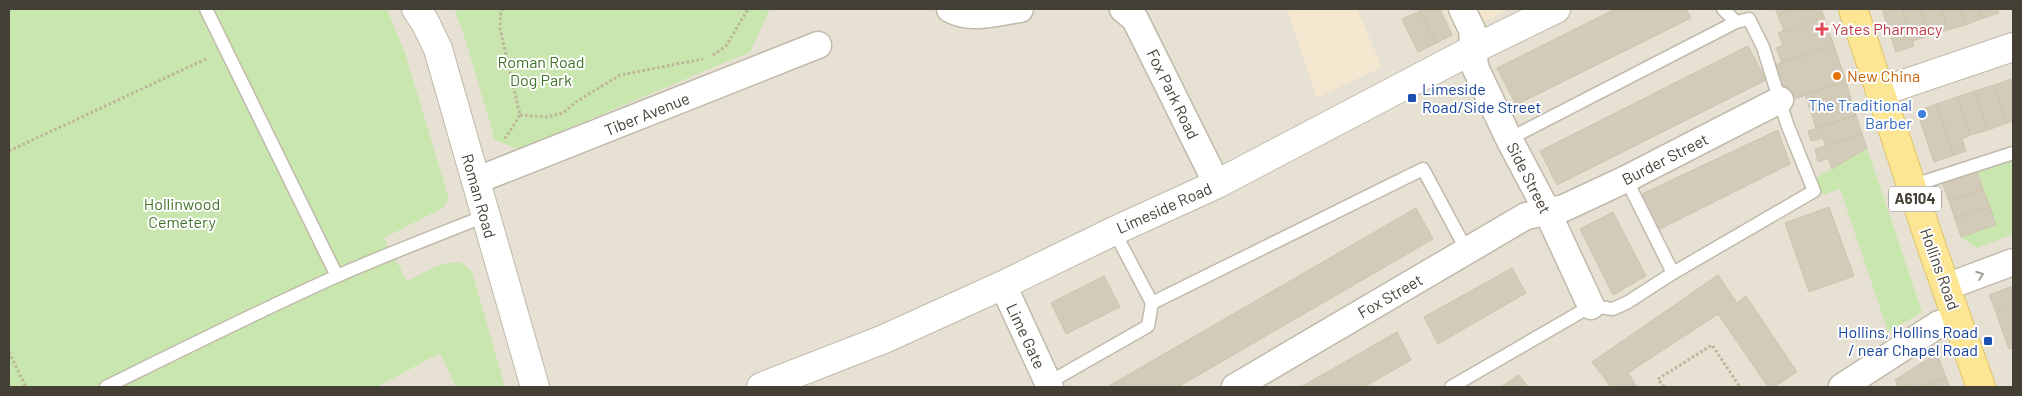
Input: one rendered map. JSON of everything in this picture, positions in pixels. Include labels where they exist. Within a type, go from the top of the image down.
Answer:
[{"type":"main road","name":"Hollins Road","points":[[1853,9],[1911,186],[1981,387]]},
{"type":"street","name":"Roman Road","points":[[416,9],[425,22],[438,49],[535,387]]},
{"type":"street","points":[[950,9],[970,16],[1020,9]]},
{"type":"street","name":"Side Street","points":[[1462,9],[1472,30],[1475,67],[1509,139],[1547,211],[1591,306]]},
{"type":"street","name":"Limeside Road","points":[[762,387],[884,339],[1217,184],[1474,49],[1556,9]]},
{"type":"street","name":"Fox Park Road","points":[[1134,12],[1217,184]]},
{"type":"street","name":"Tiber Avenue","points":[[475,181],[818,45]]},
{"type":"street","points":[[1880,92],[2013,47]]},
{"type":"street","name":"Burder Street","points":[[1547,211],[1564,208],[1626,179],[1780,100]]},
{"type":"street","name":"Fox Street","points":[[1235,387],[1526,216],[1547,211]]},
{"type":"street","points":[[1946,287],[2013,262]]},
{"type":"street","name":"Lime Gate","points":[[1003,285],[1049,385]]},
{"type":"street","points":[[1855,384],[1939,324],[1957,318]]},
{"type":"lane","points":[[206,9],[224,50],[337,276]]},
{"type":"lane","points":[[1724,9],[1736,22]]},
{"type":"lane","points":[[1451,387],[1591,306],[1613,309],[1673,272],[1814,191],[1787,124],[1763,47],[1749,19],[1736,22],[1509,139]]},
{"type":"lane","points":[[1911,186],[2013,153]]},
{"type":"lane","points":[[1152,303],[1423,168],[1467,251]]},
{"type":"lane","points":[[1626,179],[1673,272]]},
{"type":"lane","points":[[106,387],[248,317],[337,276],[392,252],[485,216]]},
{"type":"lane","points":[[1049,385],[1148,326],[1152,303],[1114,231]]},
{"type":"path","points":[[502,143],[520,115],[500,28],[501,10],[503,9]]},
{"type":"path","points":[[520,115],[547,117],[563,113],[576,102],[620,75],[709,58],[726,46],[748,9]]},
{"type":"path","points":[[9,151],[224,50]]},
{"type":"path","points":[[1664,387],[1658,379],[1712,345],[1740,387]]},
{"type":"path","points":[[9,352],[26,387]]},
{"type":"shaded area","points":[[387,9],[2013,9],[2013,387],[377,387],[440,353],[384,238],[404,53]]},
{"type":"shaded area","points":[[1287,9],[1357,9],[1382,67],[1317,98]]},
{"type":"shaded area","points":[[1444,9],[1508,9],[1458,36]]},
{"type":"green space","name":"Hollinwood Cemetery","points":[[9,9],[387,9],[405,53],[448,196],[443,208],[384,238],[407,281],[441,265],[450,263],[466,265],[472,272],[505,387],[456,387],[440,353],[377,387],[9,387]]},
{"type":"green space","name":"Roman Road Dog Park","points":[[458,9],[770,9],[750,52],[519,149],[495,140],[464,35],[455,12]]},
{"type":"green space","points":[[1867,148],[1922,312],[1888,332],[1840,189],[1822,195],[1816,178]]},
{"type":"green space","points":[[2011,160],[2013,167],[2013,234],[1977,248],[1961,237],[1996,225],[1977,171]]},
{"type":"building","points":[[1424,9],[1440,9],[1452,35],[1436,43],[1420,11]]},
{"type":"building","points":[[1615,9],[1686,9],[1691,18],[1516,105],[1497,68]]},
{"type":"building","points":[[1775,9],[1795,9],[1778,15]]},
{"type":"building","points":[[1795,9],[1821,9],[1824,17],[1784,31],[1778,15]]},
{"type":"building","points":[[1882,9],[1902,9],[1914,46],[1896,52]]},
{"type":"building","points":[[1902,9],[1920,9],[1929,36],[1912,41]]},
{"type":"building","points":[[1920,9],[1941,9],[1948,30],[1929,36]]},
{"type":"building","points":[[1941,9],[1960,9],[1965,25],[1948,30]]},
{"type":"building","points":[[1960,9],[1978,9],[1981,19],[1965,25]]},
{"type":"building","points":[[1978,9],[1998,9],[1999,13],[1981,19]]},
{"type":"building","points":[[1420,11],[1436,43],[1418,52],[1402,19]]},
{"type":"building","points":[[1824,17],[1834,46],[1782,63],[1776,48],[1783,45],[1778,33]]},
{"type":"building","points":[[1748,46],[1766,80],[1557,185],[1540,151]]},
{"type":"building","points":[[1834,46],[1846,81],[1786,102],[1774,65]]},
{"type":"building","points":[[2012,79],[2013,121],[2007,123],[1994,85]]},
{"type":"building","points":[[1846,81],[1851,99],[1811,112],[1805,95]]},
{"type":"building","points":[[1994,85],[2007,123],[1988,130],[1975,91]]},
{"type":"building","points":[[1975,91],[1988,130],[1970,135],[1957,97]]},
{"type":"building","points":[[1957,97],[1970,135],[1962,139],[1966,151],[1954,155],[1937,104]]},
{"type":"building","points":[[1851,99],[1856,115],[1816,129],[1811,112]]},
{"type":"building","points":[[1937,104],[1954,155],[1934,162],[1917,111]]},
{"type":"building","points":[[1856,115],[1862,134],[1825,145],[1823,138],[1811,141],[1808,131]]},
{"type":"building","points":[[1778,130],[1790,164],[1658,230],[1642,194]]},
{"type":"building","points":[[1862,134],[1867,148],[1832,169],[1828,158],[1818,162],[1815,149]]},
{"type":"building","points":[[1977,171],[1983,189],[1949,201],[1942,182]]},
{"type":"building","points":[[1983,189],[1990,207],[1955,219],[1949,201]]},
{"type":"building","points":[[1829,207],[1854,276],[1809,292],[1785,223]]},
{"type":"building","points":[[1990,207],[1996,225],[1961,237],[1955,219]]},
{"type":"building","points":[[1416,208],[1433,239],[1178,387],[1107,387]]},
{"type":"building","points":[[1613,212],[1646,276],[1613,295],[1580,229]]},
{"type":"building","points":[[1512,268],[1526,293],[1438,344],[1424,317]]},
{"type":"building","points":[[1718,275],[1737,303],[1746,296],[1797,372],[1774,387],[1768,387],[1718,314],[1628,373],[1637,387],[1611,387],[1592,362]]},
{"type":"building","points":[[1104,276],[1120,307],[1066,334],[1051,303]]},
{"type":"building","points":[[2013,286],[2013,306],[1996,312],[1989,295]]},
{"type":"building","points":[[2013,306],[2013,326],[2002,330],[1996,312]]},
{"type":"building","points":[[2013,326],[2013,348],[2009,349],[2002,330]]},
{"type":"building","points":[[1397,332],[1411,360],[1364,387],[1301,387]]},
{"type":"building","points":[[1937,353],[1946,378],[1922,387],[1908,387],[1907,385],[1898,387],[1895,380]]},
{"type":"building","points":[[1519,375],[1528,387],[1501,387]]},
{"type":"building","points":[[1946,378],[1950,387],[1922,387]]},
{"type":"place","name":"Yates Pharmacy","points":[[1822,29]]},
{"type":"place","name":"New China","points":[[1837,76]]},
{"type":"place","name":"Limeside Road/Side Street","points":[[1412,98]]},
{"type":"place","name":"The Traditional Barber","points":[[1922,114]]},
{"type":"place","name":"Hollins, Hollins Road / near Chapel Road","points":[[1988,341]]}]
